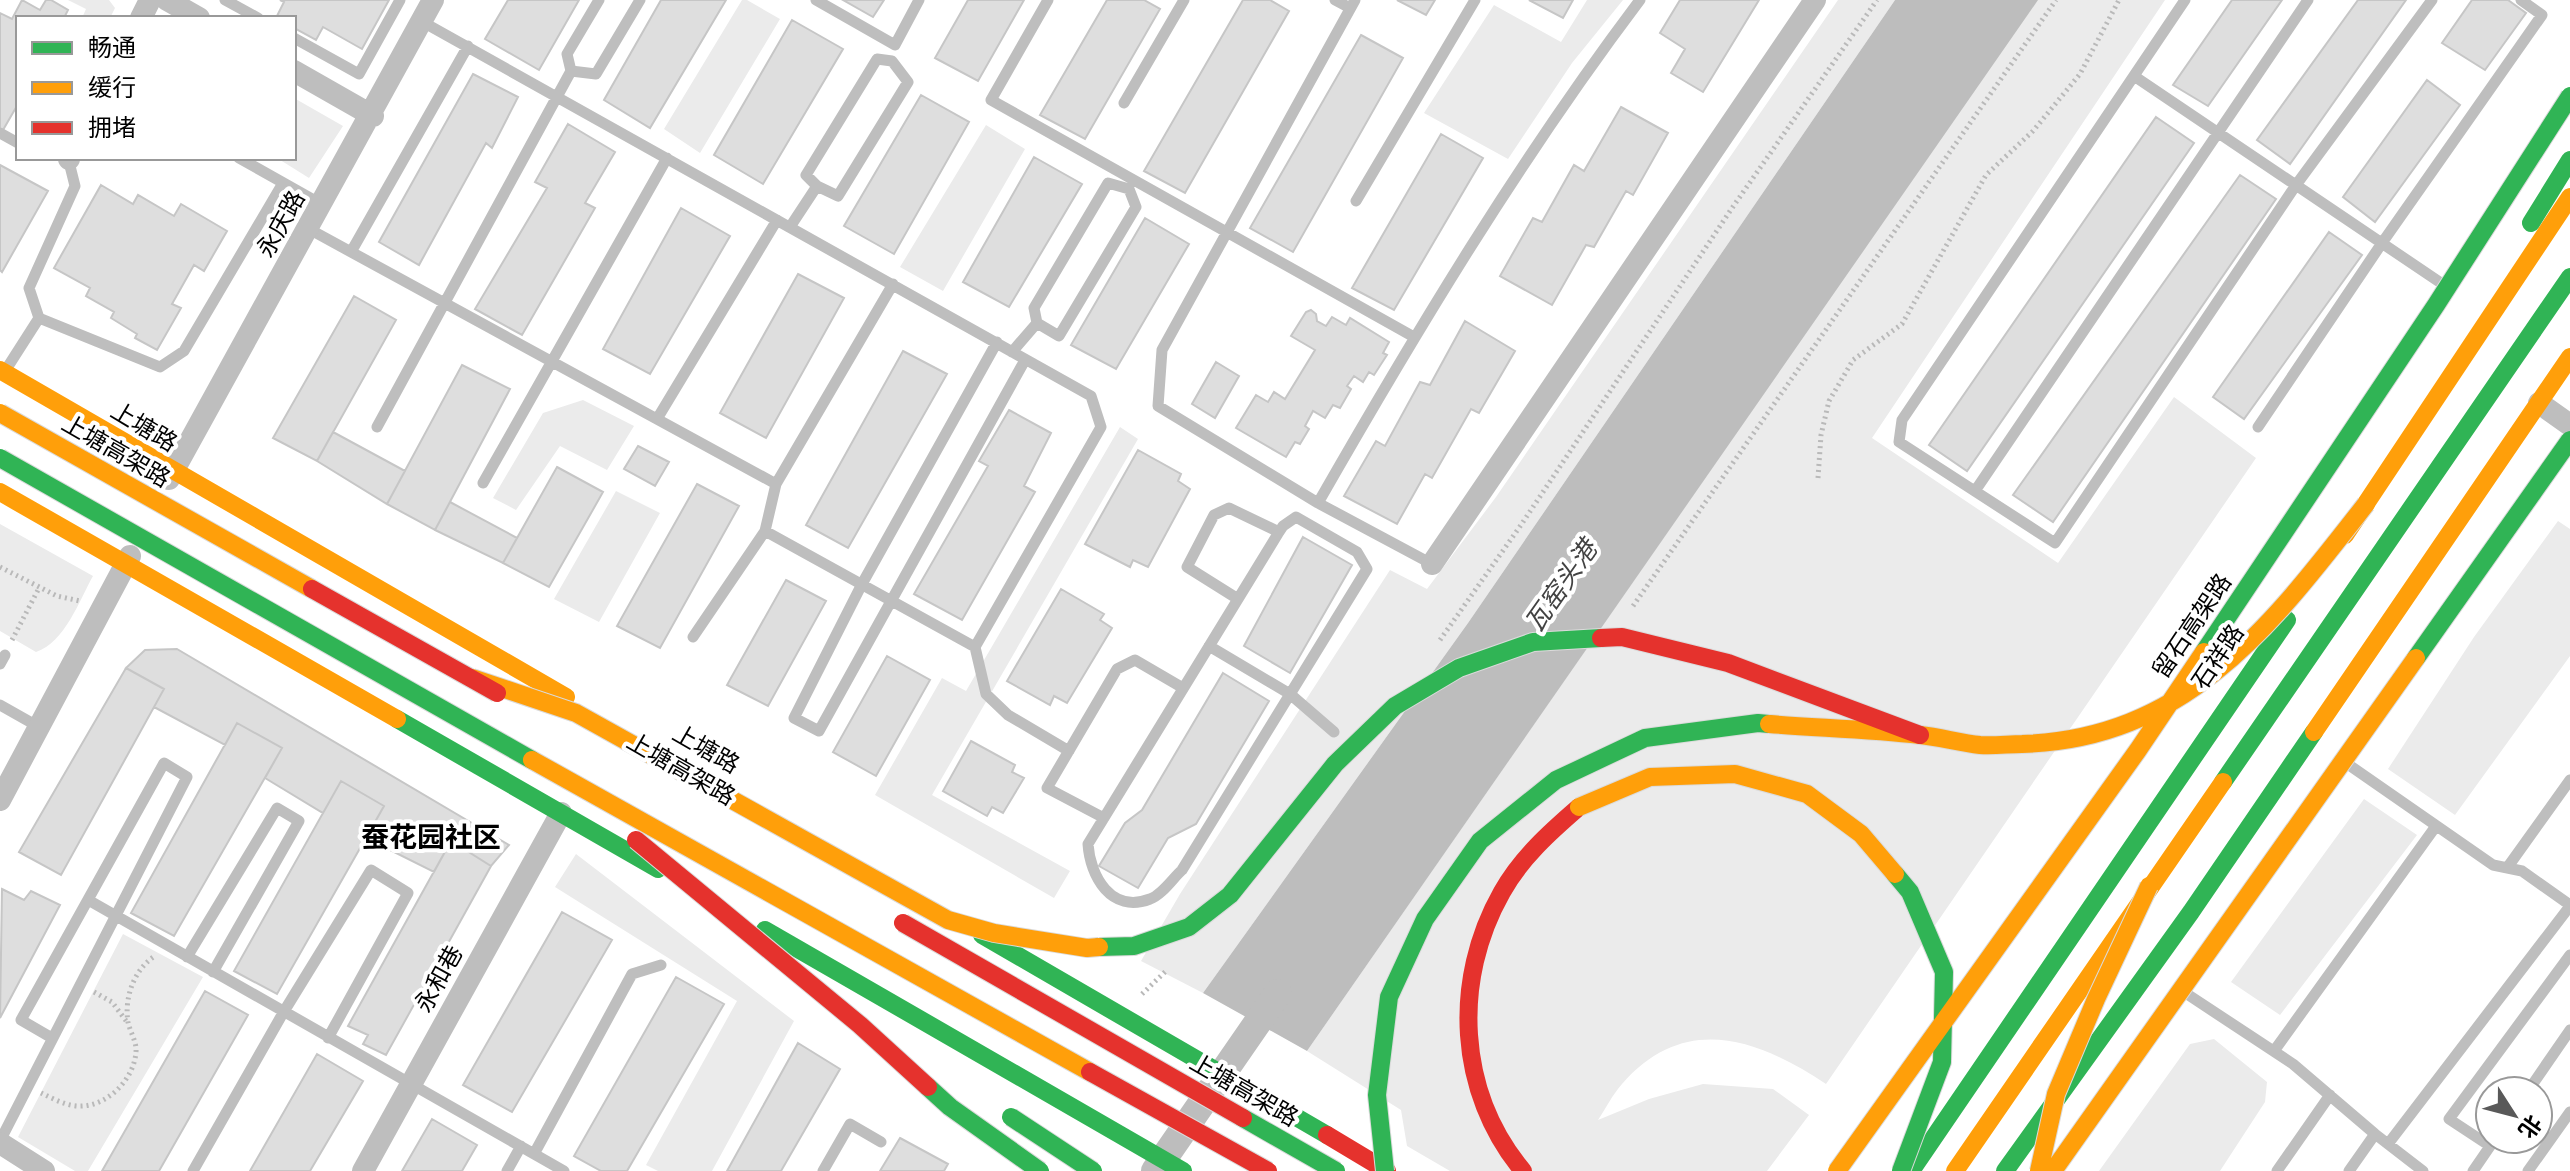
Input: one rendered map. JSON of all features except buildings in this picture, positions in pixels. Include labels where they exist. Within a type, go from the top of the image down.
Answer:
[{"type":"main road","name":"留石高架路","points":[[1837,1171],[2147,737],[2436,305],[2570,96]]},
{"type":"main road","name":"石祥路","points":[[1891,1171],[2131,833],[2460,337],[2570,160]]},
{"type":"main road","points":[[1911,1171],[2366,504],[2570,197]]},
{"type":"main road","points":[[1955,1171],[2570,277]]},
{"type":"main road","points":[[2005,1171],[2155,974],[2316,742],[2570,357]]},
{"type":"main road","name":"上塘路","points":[[2,371],[172,472],[1121,1015],[1386,1171]]},
{"type":"main road","name":"上塘高架路","points":[[0,413],[555,725]]},
{"type":"main road","points":[[2053,1171],[2570,440]]},
{"type":"main road","points":[[0,458],[1268,1171]]},
{"type":"main road","points":[[0,492],[1183,1171]]},
{"type":"main road","points":[[1386,1171],[1377,1095],[1389,997],[1425,919],[1480,841],[1556,780],[1645,738],[1758,723],[1920,735],[1981,745],[2045,743],[2093,735],[2144,718],[2231,661],[2293,598],[2366,504]]},
{"type":"main road","points":[[472,678],[576,713],[948,920],[994,933],[1087,948],[1134,946],[1189,927],[1230,895],[1335,764],[1395,706],[1459,668],[1533,642],[1622,637],[1728,663],[1920,735]]},
{"type":"main road","points":[[552,771],[860,1025],[950,1107],[1040,1171]]},
{"type":"main road","points":[[1523,1171],[1489,1120],[1479,1094],[1468,1043],[1467,986],[1481,937],[1499,895],[1533,848],[1579,807],[1650,777],[1735,774],[1807,794],[1861,834],[1910,892],[1944,972],[1942,1062],[1901,1171]]},
{"type":"main road","points":[[2039,1171],[2056,1094],[2149,886]]},
{"type":"main road","name":"上塘高架路","points":[[885,914],[1336,1171]]},
{"type":"main road","points":[[860,1025],[935,1070]]},
{"type":"main road","points":[[1000,1110],[1093,1171]]},
{"type":"main road","points":[[1299,1149],[1352,1171]]},
{"type":"street","points":[[167,0],[195,16]]},
{"type":"street","name":"永庆路","points":[[127,563],[172,472],[433,0]]},
{"type":"street","points":[[1432,564],[1815,0]]},
{"type":"street","points":[[296,72],[372,115]]},
{"type":"street","points":[[2539,403],[2570,425]]},
{"type":"street","points":[[0,800],[127,563]]},
{"type":"street","name":"永和巷","points":[[363,1171],[561,813]]},
{"type":"street","points":[[1010,1171],[1060,1099]]},
{"type":"street","points":[[0,1142],[44,1171]]},
{"type":"lane","points":[[225,0],[254,16]]},
{"type":"lane","points":[[296,39],[359,74],[400,0]]},
{"type":"lane","points":[[377,427],[571,71],[567,54],[599,0]]},
{"type":"lane","points":[[571,71],[596,74],[640,0]]},
{"type":"lane","points":[[816,0],[895,45],[919,0]]},
{"type":"lane","points":[[1048,0],[991,100],[1414,337]]},
{"type":"lane","points":[[1124,103],[1184,0]]},
{"type":"lane","points":[[1335,0],[1352,4],[1162,350],[1158,406],[1318,503],[1432,564]]},
{"type":"lane","points":[[1356,201],[1475,0]]},
{"type":"lane","points":[[1318,503],[1414,337],[1578,83],[1640,0]]},
{"type":"lane","points":[[2185,0],[1902,420],[1899,442],[2055,543],[2296,185],[2432,0]]},
{"type":"lane","points":[[1975,491],[2308,0]]},
{"type":"lane","points":[[2258,427],[2542,15],[2521,0]]},
{"type":"lane","points":[[421,21],[1091,396],[1101,427],[975,647],[986,694],[1008,715],[1069,751]]},
{"type":"lane","points":[[351,252],[468,46]]},
{"type":"lane","points":[[877,59],[892,61],[908,82],[838,196],[817,186],[806,175],[877,59]]},
{"type":"lane","points":[[2134,76],[2454,292]]},
{"type":"lane","points":[[483,483],[667,158]]},
{"type":"lane","points":[[68,160],[75,186],[29,288],[39,318],[160,367],[184,351],[283,183]]},
{"type":"lane","points":[[243,160],[321,204]]},
{"type":"lane","points":[[1108,183],[1129,189],[1136,207],[1059,336],[1037,323],[1034,308],[1108,183]]},
{"type":"lane","points":[[790,227],[817,186]]},
{"type":"lane","points":[[657,419],[777,220]]},
{"type":"lane","points":[[309,229],[776,484]]},
{"type":"lane","points":[[693,637],[765,531],[776,484],[893,284]]},
{"type":"lane","points":[[2,371],[39,318]]},
{"type":"lane","points":[[1012,352],[1037,323]]},
{"type":"lane","points":[[997,342],[862,584],[794,718],[819,731],[1025,360]]},
{"type":"lane","points":[[1238,599],[1187,567],[1214,515],[1229,508],[1279,532]]},
{"type":"lane","points":[[1296,517],[1357,552],[1367,569],[1182,870],[1153,899],[1132,903],[1106,893],[1090,866],[1088,844],[1238,599],[1283,526],[1296,517]]},
{"type":"lane","points":[[765,531],[975,647]]},
{"type":"lane","points":[[1209,646],[1290,694],[1334,732]]},
{"type":"lane","points":[[1104,818],[1047,788],[1117,669],[1135,660],[1183,688]]},
{"type":"lane","points":[[0,705],[39,727]]},
{"type":"lane","points":[[2335,755],[2493,865],[2522,871],[2570,906],[2388,1144]]},
{"type":"lane","points":[[0,1142],[187,777],[164,763],[90,901],[21,1020],[52,1038]]},
{"type":"lane","points":[[2507,868],[2570,780]]},
{"type":"lane","points":[[187,957],[277,808],[299,821],[213,972]]},
{"type":"lane","points":[[2274,1051],[2436,826]]},
{"type":"lane","points":[[193,1171],[283,1013],[371,870],[408,893],[328,1038]]},
{"type":"lane","points":[[90,901],[564,1171]]},
{"type":"lane","points":[[2481,1075],[2570,955]]},
{"type":"lane","points":[[534,1154],[632,974],[661,965]]},
{"type":"lane","points":[[2174,986],[2293,1064],[2423,1171]]},
{"type":"lane","points":[[2539,1075],[2570,1030]]},
{"type":"lane","points":[[2474,1085],[2449,1119],[2474,1133]]},
{"type":"lane","points":[[2277,1171],[2330,1095]]},
{"type":"lane","points":[[2528,1171],[2570,1112]]},
{"type":"lane","points":[[823,1171],[850,1124],[881,1142]]},
{"type":"lane","points":[[2349,1171],[2375,1134]]},
{"type":"lane","points":[[507,1171],[521,1146]]},
{"type":"path","points":[[1439,641],[1877,0]]},
{"type":"path","points":[[1628,612],[2056,0]]},
{"type":"path","points":[[1818,478],[1821,435],[1829,401],[1853,360],[1902,324],[1986,175],[2033,131],[2080,74],[2119,0]]},
{"type":"path","points":[[0,567],[57,596],[104,606]]},
{"type":"path","points":[[2,659],[39,588]]},
{"type":"path","points":[[28,1086],[58,1101],[77,1106],[96,1103],[119,1088],[134,1069],[137,1048],[128,1023],[127,1002],[135,979],[144,963],[169,947]]},
{"type":"path","points":[[1121,1015],[1177,960]]},
{"type":"path","points":[[80,984],[112,1002],[128,1023]]},
{"type":"shaded area","points":[[68,0],[109,0],[115,8],[111,16],[83,16],[86,9]]},
{"type":"shaded area","points":[[742,0],[780,19],[700,153],[664,129]]},
{"type":"shaded area","points":[[1587,0],[1623,0],[1572,63],[1508,159],[1424,113],[1494,5],[1561,42]]},
{"type":"shaded area","points":[[1838,0],[1895,0],[1468,623],[1203,993],[1141,961],[1180,894],[1390,570],[1427,589],[1496,497]]},
{"type":"shaded area","points":[[2037,0],[2165,0],[1872,438],[2058,563],[2174,397],[2256,458],[1826,1084],[1774,1055],[1748,1045],[1722,1040],[1696,1040],[1671,1047],[1646,1061],[1619,1088],[1598,1120],[1649,1099],[1703,1084],[1773,1089],[1809,1115],[1767,1171],[1450,1171],[1407,1146],[1401,1110],[1307,1051]]},
{"type":"shaded area","points":[[296,99],[343,126],[309,178],[280,160],[296,160]]},
{"type":"shaded area","points":[[986,125],[1025,149],[943,291],[900,267]]},
{"type":"shaded area","points":[[583,400],[634,426],[607,470],[560,446],[516,510],[493,498],[543,413]]},
{"type":"shaded area","points":[[1120,427],[1138,439],[932,795],[1070,871],[1054,898],[875,795],[942,678],[966,691]]},
{"type":"shaded area","points":[[616,491],[660,513],[599,622],[554,599]]},
{"type":"shaded area","points":[[2558,521],[2570,529],[2570,656],[2455,815],[2388,769],[2474,637]]},
{"type":"shaded area","points":[[0,524],[93,576],[63,630],[46,647],[36,652],[0,631]]},
{"type":"shaded area","points":[[2364,799],[2417,835],[2280,1015],[2231,982]]},
{"type":"shaded area","points":[[576,854],[794,1021],[712,1171],[658,1171],[646,1165],[737,1001],[555,887]]},
{"type":"shaded area","points":[[123,934],[203,977],[88,1171],[75,1171],[18,1137]]},
{"type":"shaded area","points":[[2214,1039],[2267,1082],[2265,1102],[2220,1171],[2099,1171],[2190,1044]]},
{"type":"water","points":[[1895,0],[2038,0],[1307,1051],[1203,993],[1468,623]]},
{"type":"waterway","name":"瓦窑头港","points":[[1155,1171],[1278,993]]},
{"type":"traffic: fast","points":[[2204,652],[2436,305],[2570,96]]},
{"type":"traffic: fast","points":[[2531,223],[2570,160]]},
{"type":"traffic: fast","points":[[2223,782],[2570,277]]},
{"type":"traffic: fast","points":[[2416,658],[2570,440]]},
{"type":"traffic: fast","points":[[0,458],[532,760]]},
{"type":"traffic: fast","points":[[1911,1171],[2287,620]]},
{"type":"traffic: fast","points":[[1099,947],[1134,946],[1189,927],[1230,895],[1335,764],[1395,706],[1459,668],[1533,642],[1601,638]]},
{"type":"traffic: fast","points":[[397,719],[658,869]]},
{"type":"traffic: fast","points":[[1385,1171],[1377,1095],[1389,997],[1425,919],[1480,841],[1556,780],[1645,738],[1769,724]]},
{"type":"traffic: fast","points":[[2005,1171],[2191,912],[2314,732]]},
{"type":"traffic: fast","points":[[1895,874],[1910,892],[1944,972],[1942,1062],[1901,1171]]},
{"type":"traffic: fast","points":[[765,930],[1183,1171]]},
{"type":"traffic: fast","points":[[982,935],[1327,1135]]},
{"type":"traffic: fast","points":[[928,1087],[950,1107],[1040,1171]]},
{"type":"traffic: fast","points":[[1011,1117],[1093,1171]]},
{"type":"traffic: fast","points":[[1243,1118],[1336,1171]]},
{"type":"traffic: slow","points":[[2345,535],[2570,197]]},
{"type":"traffic: slow","points":[[2314,732],[2570,357]]},
{"type":"traffic: slow","points":[[0,370],[566,697]]},
{"type":"traffic: slow","points":[[0,413],[312,589]]},
{"type":"traffic: slow","points":[[0,492],[397,719]]},
{"type":"traffic: slow","points":[[1769,724],[1901,733],[1991,745],[2081,737],[2133,721],[2179,697],[2221,667],[2260,631],[2366,504]]},
{"type":"traffic: slow","points":[[1837,1171],[2138,750],[2204,652]]},
{"type":"traffic: slow","points":[[2053,1171],[2416,658]]},
{"type":"traffic: slow","points":[[472,678],[576,713],[948,920],[994,933],[1087,948],[1099,947]]},
{"type":"traffic: slow","points":[[532,760],[1090,1072]]},
{"type":"traffic: slow","points":[[1579,807],[1650,777],[1735,774],[1807,794],[1861,834],[1895,874]]},
{"type":"traffic: slow","points":[[1955,1171],[2223,782]]},
{"type":"traffic: slow","points":[[2039,1171],[2056,1094],[2149,886]]},
{"type":"traffic: jam","points":[[312,589],[497,693]]},
{"type":"traffic: jam","points":[[1601,638],[1622,637],[1728,663],[1920,735]]},
{"type":"traffic: jam","points":[[1523,1171],[1501,1140],[1485,1106],[1474,1071],[1469,1035],[1469,998],[1475,962],[1486,926],[1502,892],[1527,857],[1579,807]]},
{"type":"traffic: jam","points":[[636,840],[860,1025],[928,1087]]},
{"type":"traffic: jam","points":[[903,923],[1243,1118]]},
{"type":"traffic: jam","points":[[1090,1072],[1268,1171]]},
{"type":"traffic: jam","points":[[1327,1135],[1387,1171]]},
{"type":"district","name":"蚕花园社区","points":[[431,837]]}]
